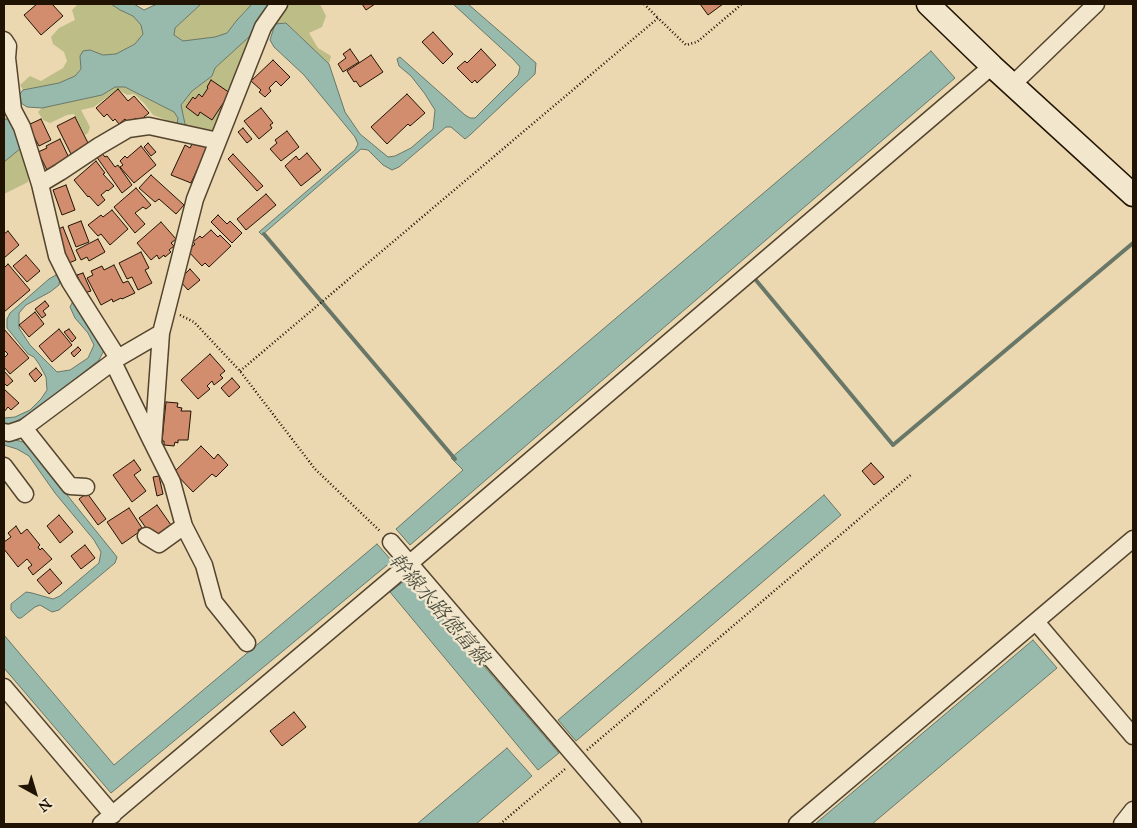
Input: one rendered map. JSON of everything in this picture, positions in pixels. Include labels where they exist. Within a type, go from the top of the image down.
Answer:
[{"type":"street","points":[[153,444],[161,333],[195,199],[263,27],[279,4]]},
{"type":"street","points":[[928,4],[1012,85],[1133,195]]},
{"type":"street","points":[[1012,85],[1096,4]]},
{"type":"street","points":[[4,40],[8,46],[7,58],[13,110],[22,127],[40,184],[57,256],[115,360],[172,482],[184,526],[204,565],[214,602],[247,643]]},
{"type":"street","points":[[4,687],[107,819],[386,583],[400,557],[992,66]]},
{"type":"street","points":[[40,184],[128,129],[149,126],[218,142]]},
{"type":"street","points":[[4,432],[9,434],[24,428],[115,360],[161,333]]},
{"type":"street","points":[[24,428],[70,486],[86,487]]},
{"type":"street","points":[[4,466],[25,494]]},
{"type":"street","points":[[146,536],[159,544],[184,526]]},
{"type":"street","points":[[797,824],[1133,539]]},
{"type":"street","points":[[400,557],[633,824]]},
{"type":"street","points":[[1036,622],[1133,736]]},
{"type":"street","points":[[1122,824],[1133,810]]},
{"type":"path","points":[[644,4],[686,45],[697,42],[742,4]]},
{"type":"path","points":[[240,370],[658,18]]},
{"type":"path","points":[[167,310],[194,322],[240,370],[315,469],[400,557]]},
{"type":"path","points":[[500,824],[912,474]]},
{"type":"green space","points":[[78,4],[111,4],[133,16],[141,25],[143,34],[135,44],[117,54],[103,55],[90,50],[80,56],[81,69],[75,76],[59,83],[23,90],[20,85],[30,76],[41,81],[63,68],[67,61],[64,52],[53,44],[51,37],[59,28],[75,20],[72,10]]},
{"type":"green space","points":[[201,4],[252,4],[227,33],[215,37],[183,41],[174,35],[175,28]]},
{"type":"green space","points":[[285,4],[320,4],[326,16],[322,27],[309,33],[318,48],[331,56],[329,64],[286,23],[275,24]]},
{"type":"green space","points":[[249,37],[254,40],[220,126],[211,133],[192,129],[185,125],[181,105],[192,91],[212,76],[215,68]]},
{"type":"green space","points":[[115,87],[125,87],[174,112],[178,118],[177,124],[153,115],[134,94],[127,95],[118,89],[94,107],[81,110],[90,127],[85,135],[74,114],[67,115],[50,123],[43,120],[38,112],[42,108],[102,95]]},
{"type":"green space","points":[[21,148],[31,171],[28,182],[4,194],[4,162]]},
{"type":"shaded area","points":[[111,4],[134,4],[144,10],[157,4],[201,4],[175,28],[174,35],[183,41],[215,37],[227,33],[252,4],[272,4],[249,37],[215,68],[212,76],[192,91],[181,105],[185,124],[192,129],[177,124],[178,118],[174,112],[125,87],[115,87],[102,95],[42,108],[27,107],[21,103],[19,95],[23,90],[59,83],[75,76],[81,69],[80,56],[83,51],[90,50],[103,55],[116,54],[135,44],[143,34],[141,25],[133,16]]},
{"type":"shaded area","points":[[453,4],[468,4],[536,63],[535,74],[465,139],[451,127],[446,127],[399,167],[392,170],[383,165],[368,150],[361,149],[262,235],[259,232],[355,150],[358,144],[355,137],[304,75],[274,47],[270,40],[275,24],[286,23],[329,64],[345,112],[360,134],[388,157],[395,156],[411,148],[433,129],[435,110],[411,76],[399,66],[397,59],[400,57],[470,118],[475,118],[518,75],[520,67],[513,59]]},
{"type":"shaded area","points":[[931,51],[955,78],[410,545],[396,529],[463,470],[451,458]]},
{"type":"shaded area","points":[[5,119],[11,119],[21,148],[4,162],[4,121]]},
{"type":"shaded area","points":[[56,275],[60,278],[59,285],[26,305],[19,313],[19,328],[30,345],[57,372],[70,370],[88,358],[94,345],[88,333],[75,318],[70,307],[73,301],[104,350],[99,360],[35,411],[11,424],[4,423],[4,418],[15,417],[30,410],[47,390],[46,377],[39,364],[34,357],[28,354],[7,328],[7,319],[10,313]]},
{"type":"shaded area","points":[[8,438],[23,442],[30,449],[117,557],[115,563],[59,610],[52,612],[40,605],[21,618],[18,618],[11,610],[11,604],[26,592],[53,599],[60,596],[99,563],[101,552],[94,540],[55,493],[29,456],[17,449],[4,445],[4,439]]},
{"type":"shaded area","points":[[824,495],[841,515],[576,741],[558,720]]},
{"type":"shaded area","points":[[377,544],[392,561],[111,793],[4,668],[4,635],[114,765]]},
{"type":"shaded area","points":[[408,578],[559,753],[538,770],[390,592]]},
{"type":"shaded area","points":[[1033,640],[1057,668],[872,824],[815,824]]},
{"type":"shaded area","points":[[507,748],[532,776],[476,824],[417,824]]},
{"type":"building","points":[[37,4],[52,4],[63,16],[41,35],[24,15]]},
{"type":"building","points":[[362,4],[375,4],[366,10]]},
{"type":"building","points":[[700,4],[723,4],[708,15]]},
{"type":"building","points":[[433,32],[453,54],[443,64],[422,42]]},
{"type":"building","points":[[350,49],[359,62],[343,72],[338,64],[346,58],[343,54]]},
{"type":"building","points":[[481,49],[496,65],[477,83],[475,80],[472,83],[457,68],[465,61],[467,63]]},
{"type":"building","points":[[371,55],[383,72],[360,87],[356,81],[354,82],[347,71]]},
{"type":"building","points":[[273,60],[290,77],[281,86],[276,81],[269,88],[271,91],[265,97],[259,92],[261,90],[251,81]]},
{"type":"building","points":[[211,80],[230,93],[212,120],[200,112],[198,116],[186,107],[193,97],[195,99],[199,94],[202,97]]},
{"type":"building","points":[[118,89],[128,101],[134,96],[149,113],[139,121],[136,118],[129,124],[125,119],[119,124],[115,119],[113,121],[107,114],[104,117],[96,108]]},
{"type":"building","points":[[407,94],[425,113],[410,126],[408,124],[387,144],[371,127]]},
{"type":"building","points":[[261,108],[273,123],[270,125],[272,128],[259,139],[244,121]]},
{"type":"building","points":[[75,117],[90,147],[72,156],[57,126]]},
{"type":"building","points":[[41,119],[51,140],[39,146],[28,125]]},
{"type":"building","points":[[243,128],[252,139],[247,143],[238,132]]},
{"type":"building","points":[[287,131],[299,147],[281,161],[270,149],[277,143],[275,140]]},
{"type":"building","points":[[60,139],[70,160],[49,174],[38,152]]},
{"type":"building","points":[[194,140],[208,146],[191,183],[171,175],[185,145],[190,148]]},
{"type":"building","points":[[148,143],[156,152],[151,156],[144,147]]},
{"type":"building","points":[[141,146],[156,165],[134,183],[120,167],[123,165],[120,161],[125,156],[127,158]]},
{"type":"building","points":[[101,152],[105,157],[107,156],[115,167],[118,165],[132,185],[122,193],[96,156]]},
{"type":"building","points":[[307,153],[321,170],[301,186],[285,166],[296,156],[299,160]]},
{"type":"building","points":[[233,154],[263,186],[257,191],[228,159]]},
{"type":"building","points":[[96,161],[105,173],[103,174],[114,186],[101,195],[105,200],[98,206],[74,180]]},
{"type":"building","points":[[151,175],[184,205],[176,214],[159,199],[155,202],[139,188]]},
{"type":"building","points":[[66,185],[75,210],[62,215],[53,190]]},
{"type":"building","points":[[136,188],[151,205],[146,209],[143,207],[135,213],[145,224],[135,233],[114,207]]},
{"type":"building","points":[[266,194],[276,205],[246,230],[237,219]]},
{"type":"building","points":[[112,210],[128,229],[110,245],[101,234],[98,236],[88,225],[101,215],[103,217]]},
{"type":"building","points":[[218,215],[227,224],[230,221],[242,233],[232,243],[211,222]]},
{"type":"building","points":[[81,221],[89,242],[76,247],[68,226]]},
{"type":"building","points":[[161,222],[176,239],[171,243],[174,246],[169,250],[171,252],[159,259],[157,255],[151,260],[137,243]]},
{"type":"building","points":[[63,227],[76,260],[69,263],[56,230]]},
{"type":"building","points":[[211,230],[218,237],[220,235],[231,246],[209,267],[205,263],[202,266],[188,251],[195,244],[193,242],[200,236],[202,238]]},
{"type":"building","points":[[8,231],[19,245],[4,258],[4,234]]},
{"type":"building","points":[[98,239],[105,252],[89,261],[87,257],[81,260],[76,250]]},
{"type":"building","points":[[141,252],[149,268],[145,270],[152,283],[138,290],[132,277],[127,279],[119,263]]},
{"type":"building","points":[[26,255],[40,271],[27,282],[13,266]]},
{"type":"building","points":[[8,264],[30,290],[4,312],[4,268]]},
{"type":"building","points":[[114,265],[123,283],[128,281],[135,293],[113,302],[112,299],[101,305],[87,278],[93,275],[91,271],[102,266],[104,270]]},
{"type":"building","points":[[190,269],[200,280],[188,290],[179,280]]},
{"type":"building","points":[[83,273],[91,291],[84,293],[77,275]]},
{"type":"building","points":[[45,301],[49,306],[43,311],[46,315],[42,318],[35,309]]},
{"type":"building","points":[[35,312],[44,324],[29,337],[19,325]]},
{"type":"building","points":[[4,329],[29,358],[10,374],[4,367],[4,358],[8,354],[4,350]]},
{"type":"building","points":[[59,329],[72,345],[52,362],[39,346]]},
{"type":"building","points":[[69,329],[76,338],[72,342],[64,332]]},
{"type":"building","points":[[78,347],[81,350],[74,357],[71,353]]},
{"type":"building","points":[[210,354],[225,371],[220,375],[223,378],[214,385],[212,381],[207,386],[210,389],[198,399],[181,380]]},
{"type":"building","points":[[36,368],[42,375],[35,382],[29,374]]},
{"type":"building","points":[[4,371],[13,381],[7,386],[4,383]]},
{"type":"building","points":[[232,378],[240,387],[229,397],[221,388]]},
{"type":"building","points":[[4,389],[19,403],[11,410],[8,407],[4,412]]},
{"type":"building","points":[[166,402],[178,403],[177,407],[182,408],[181,411],[191,411],[188,440],[178,440],[178,443],[175,442],[174,446],[164,445],[164,441],[162,441]]},
{"type":"building","points":[[201,446],[214,459],[218,454],[228,465],[216,477],[212,474],[193,492],[174,472]]},
{"type":"building","points":[[134,460],[141,470],[134,475],[146,491],[132,502],[113,475]]},
{"type":"building","points":[[871,463],[884,477],[874,485],[862,471]]},
{"type":"building","points":[[159,476],[163,494],[157,496],[153,477]]},
{"type":"building","points":[[87,493],[106,519],[98,525],[79,499]]},
{"type":"building","points":[[157,505],[171,525],[153,538],[139,518]]},
{"type":"building","points":[[129,508],[142,528],[122,544],[107,522]]},
{"type":"building","points":[[59,515],[73,532],[60,543],[47,526]]},
{"type":"building","points":[[16,526],[21,534],[27,529],[40,545],[38,547],[40,550],[42,548],[52,559],[33,575],[28,568],[32,565],[27,559],[18,567],[4,549],[4,542],[11,537],[8,533]]},
{"type":"building","points":[[85,545],[95,558],[81,569],[71,556]]},
{"type":"building","points":[[50,569],[62,583],[49,594],[37,580]]},
{"type":"building","points":[[294,712],[306,727],[282,746],[270,731]]},
{"type":"waterway","points":[[264,234],[455,459]]},
{"type":"waterway","points":[[755,279],[893,445],[1133,243]]},
{"type":"water label","name":"幹線水路徳富線","points":[[438,610]]}]
